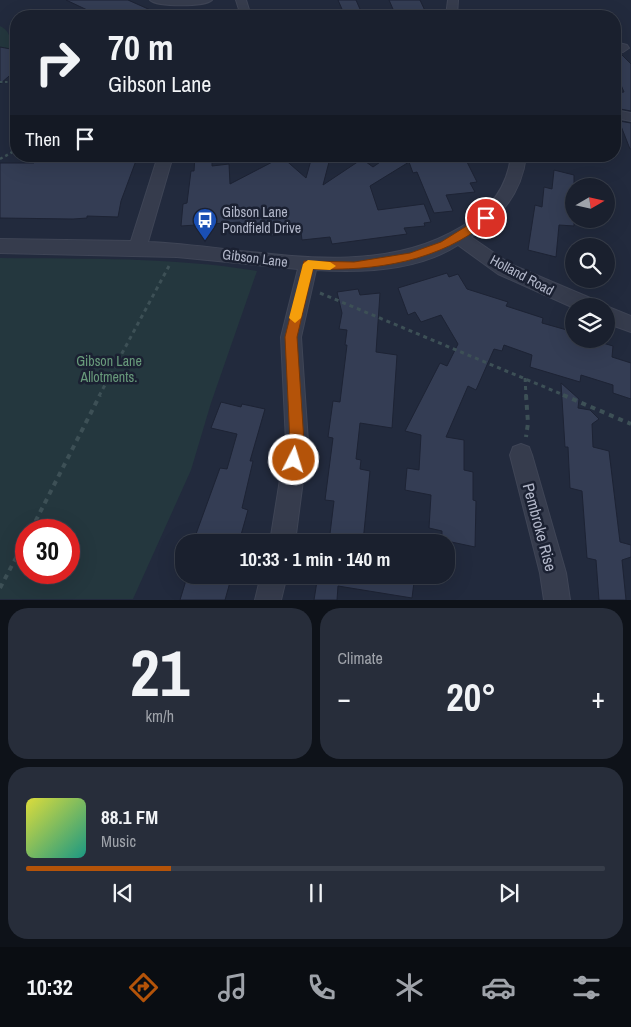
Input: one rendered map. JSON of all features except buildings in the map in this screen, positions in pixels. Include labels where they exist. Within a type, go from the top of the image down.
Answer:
[{"type":"street","points":[[155,0],[180,2],[207,0]]},
{"type":"street","points":[[137,248],[164,162]]},
{"type":"street","name":"Gibson Lane","points":[[0,246],[178,250],[308,264],[354,266],[392,261],[428,251],[459,237],[484,220],[502,200],[514,180],[518,162]]},
{"type":"street","name":"Holland Road","points":[[459,237],[504,269],[570,298]]},
{"type":"street","points":[[283,534],[297,442],[291,337],[308,264]]},
{"type":"street","points":[[615,318],[631,324]]},
{"type":"street","name":"Pembroke Rise","points":[[521,455],[553,573],[557,600]]},
{"type":"street","points":[[268,600],[272,584]]},
{"type":"path","points":[[37,519],[105,389],[137,322],[178,250]]},
{"type":"path","points":[[303,287],[526,378],[631,424]]},
{"type":"path","points":[[521,455],[529,425],[524,396],[526,378]]},
{"type":"path","points":[[0,588],[15,560]]},
{"type":"green space","points":[[0,26],[4,28],[10,37],[10,52],[0,50]]},
{"type":"green space","name":"Gibson Lane Allotments.","points":[[0,258],[161,261],[225,266],[257,271],[211,403],[191,470],[133,599],[0,599]]},
{"type":"slow traffic","points":[[295,318],[308,264],[330,266]]},
{"type":"place","name":"Gibson Lane Pondfield Drive","points":[[205,241]]},
{"type":"route","points":[[294,460],[297,442],[291,337],[308,264],[354,266],[411,257],[444,245],[472,229],[486,218]]}]
